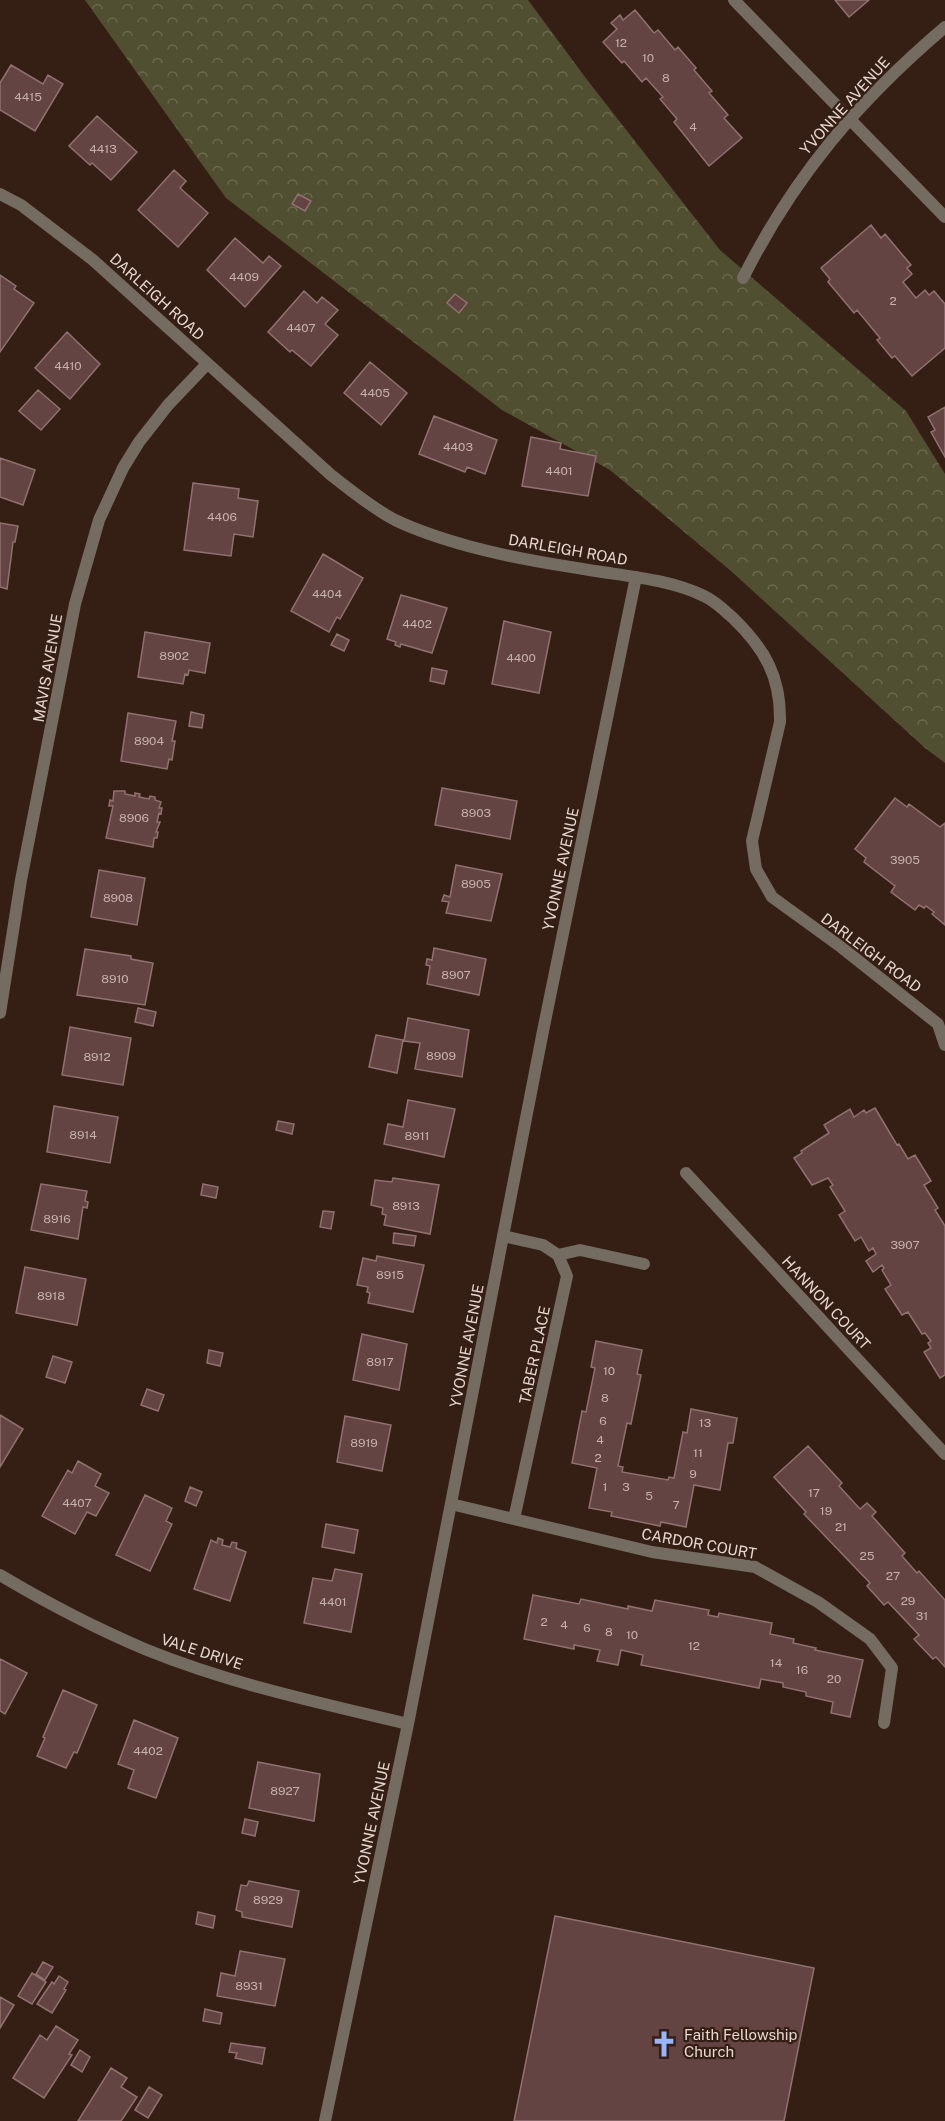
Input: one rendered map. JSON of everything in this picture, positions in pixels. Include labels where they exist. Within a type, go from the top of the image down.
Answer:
[{"type":"street","points":[[734,0],[945,217]]},
{"type":"street","name":"YVONNE AVENUE","points":[[743,278],[763,239],[807,171],[849,119],[904,62],[945,27]]},
{"type":"street","name":"DARLEIGH ROAD","points":[[0,194],[21,205],[93,260],[331,475],[394,519],[438,537],[487,551],[686,588],[721,606],[750,634],[770,665],[781,705],[780,722],[752,841],[756,869],[772,897],[841,947],[942,1026],[945,1045]]},
{"type":"street","name":"MAVIS AVENUE","points":[[0,1012],[21,880],[75,604],[99,520],[123,468],[139,442],[168,405],[207,364]]},
{"type":"street","name":"YVONNE AVENUE","points":[[325,2121],[408,1724],[543,1031],[636,577]]},
{"type":"street","name":"HANNON COURT","points":[[686,1173],[945,1454]]},
{"type":"street","points":[[503,1236],[543,1245],[558,1255],[580,1250],[644,1264]]},
{"type":"street","name":"TABER PLACE","points":[[514,1520],[567,1276],[558,1255]]},
{"type":"street","name":"CARDOR COURT","points":[[452,1504],[652,1552],[754,1567],[818,1602],[870,1640],[892,1668],[884,1724]]},
{"type":"street","name":"VALE DRIVE","points":[[0,1575],[72,1615],[147,1650],[256,1686],[408,1724]]},
{"type":"green space","points":[[85,0],[528,0],[720,250],[906,411],[945,474],[945,763],[925,748],[731,571],[610,470],[502,410],[226,198]]},
{"type":"building","points":[[835,0],[869,0],[849,17]]},
{"type":"building","points":[[635,10],[654,33],[658,30],[675,50],[678,47],[696,68],[694,70],[712,91],[709,93],[728,115],[724,118],[742,138],[709,166],[674,122],[677,119],[660,99],[663,97],[646,78],[642,82],[603,42],[617,29],[611,23],[620,15],[623,20]]},
{"type":"building","points":[[11,65],[43,84],[48,75],[63,84],[35,131],[0,110],[0,83]]},
{"type":"building","points":[[97,116],[137,152],[111,180],[69,146]]},
{"type":"building","points":[[174,170],[186,181],[180,188],[208,213],[178,247],[138,210]]},
{"type":"building","points":[[298,194],[311,201],[305,211],[292,204]]},
{"type":"building","points":[[871,225],[881,238],[885,234],[911,265],[907,268],[912,274],[903,282],[916,298],[925,290],[929,295],[934,291],[945,304],[945,348],[912,376],[877,340],[880,338],[857,310],[854,313],[828,282],[830,279],[821,268]]},
{"type":"building","points":[[235,238],[263,263],[269,256],[281,266],[245,307],[207,270]]},
{"type":"building","points":[[0,275],[16,286],[14,289],[34,303],[0,352]]},
{"type":"building","points":[[304,291],[317,303],[322,297],[338,310],[325,324],[338,335],[311,366],[292,350],[290,352],[268,332]]},
{"type":"building","points":[[455,294],[467,303],[459,313],[447,303]]},
{"type":"building","points":[[67,332],[100,364],[70,399],[35,368]]},
{"type":"building","points":[[370,362],[407,393],[381,425],[344,393]]},
{"type":"building","points":[[38,390],[60,409],[41,430],[19,411]]},
{"type":"building","points":[[945,407],[945,457],[931,432],[935,430],[928,417]]},
{"type":"building","points":[[434,416],[497,440],[485,474],[467,467],[465,472],[419,454]]},
{"type":"building","points":[[531,437],[561,443],[560,449],[596,456],[588,496],[522,486]]},
{"type":"building","points":[[0,458],[35,470],[23,505],[0,497]]},
{"type":"building","points":[[193,483],[239,489],[238,498],[258,501],[253,537],[234,534],[231,556],[184,550]]},
{"type":"building","points":[[0,523],[18,526],[15,542],[13,542],[7,589],[0,587]]},
{"type":"building","points":[[323,554],[363,578],[340,619],[337,617],[329,632],[291,611]]},
{"type":"building","points":[[401,595],[447,608],[432,653],[401,644],[400,647],[395,645],[396,642],[387,639]]},
{"type":"building","points":[[504,621],[551,632],[539,693],[492,684]]},
{"type":"building","points":[[145,632],[210,643],[205,673],[189,670],[188,675],[185,674],[183,684],[138,677]]},
{"type":"building","points":[[337,634],[349,640],[344,651],[331,645]]},
{"type":"building","points":[[432,668],[447,671],[444,684],[430,681]]},
{"type":"building","points":[[191,712],[204,715],[202,728],[189,726]]},
{"type":"building","points":[[128,713],[176,721],[172,741],[175,741],[172,760],[169,759],[167,769],[121,761]]},
{"type":"building","points":[[442,788],[517,801],[510,839],[435,825]]},
{"type":"building","points":[[114,791],[125,791],[125,794],[135,796],[135,793],[140,794],[139,797],[149,799],[150,796],[155,797],[155,800],[161,802],[159,808],[162,808],[161,814],[159,813],[157,822],[160,822],[153,847],[106,838],[113,806],[109,806],[110,800],[113,801]]},
{"type":"building","points":[[895,798],[907,807],[909,804],[940,827],[945,823],[945,925],[926,906],[924,908],[919,905],[915,910],[891,892],[895,886],[864,862],[866,858],[855,849]]},
{"type":"building","points":[[456,865],[502,874],[491,921],[446,913],[449,902],[442,901],[444,895],[450,897]]},
{"type":"building","points":[[99,870],[145,878],[137,925],[91,917]]},
{"type":"building","points":[[434,948],[486,959],[479,995],[427,984],[430,966],[426,965],[427,959],[432,960]]},
{"type":"building","points":[[85,949],[131,956],[131,959],[153,963],[145,1005],[77,995]]},
{"type":"building","points":[[138,1008],[156,1012],[153,1026],[135,1022]]},
{"type":"building","points":[[408,1018],[469,1030],[462,1077],[415,1069],[420,1043],[404,1041]]},
{"type":"building","points":[[70,1027],[131,1038],[123,1085],[62,1075]]},
{"type":"building","points":[[376,1035],[403,1040],[397,1073],[369,1067]]},
{"type":"building","points":[[408,1100],[455,1109],[444,1157],[384,1144],[388,1124],[403,1127]]},
{"type":"building","points":[[54,1106],[118,1117],[110,1163],[47,1152]]},
{"type":"building","points":[[875,1108],[897,1145],[899,1144],[908,1159],[915,1155],[931,1181],[924,1185],[938,1208],[935,1210],[945,1226],[945,1375],[940,1378],[924,1352],[931,1348],[928,1343],[931,1341],[925,1333],[922,1334],[908,1312],[902,1315],[885,1289],[891,1285],[882,1270],[884,1268],[882,1265],[873,1272],[866,1261],[876,1254],[873,1248],[869,1251],[861,1237],[855,1241],[839,1215],[845,1211],[830,1187],[833,1185],[828,1178],[812,1185],[794,1158],[829,1133],[824,1125],[850,1109],[854,1117],[864,1110],[866,1113]]},
{"type":"building","points":[[278,1121],[294,1124],[292,1134],[276,1130]]},
{"type":"building","points":[[393,1178],[439,1185],[430,1234],[384,1225],[386,1215],[382,1214],[383,1208],[371,1205],[375,1180],[392,1182]]},
{"type":"building","points":[[41,1184],[87,1191],[85,1201],[88,1202],[87,1208],[83,1207],[78,1239],[31,1230]]},
{"type":"building","points":[[203,1184],[218,1187],[216,1198],[201,1195]]},
{"type":"building","points":[[323,1211],[334,1212],[331,1229],[320,1227]]},
{"type":"building","points":[[394,1233],[416,1236],[414,1246],[393,1243]]},
{"type":"building","points":[[377,1256],[424,1265],[413,1312],[368,1303],[370,1293],[367,1292],[368,1287],[357,1285],[363,1258],[376,1261]]},
{"type":"building","points":[[25,1267],[86,1279],[77,1325],[16,1313]]},
{"type":"building","points":[[362,1334],[407,1344],[399,1390],[353,1380]]},
{"type":"building","points":[[596,1341],[642,1350],[637,1374],[641,1375],[631,1424],[627,1423],[618,1466],[623,1467],[622,1472],[668,1480],[669,1477],[674,1478],[683,1432],[687,1433],[691,1409],[737,1418],[733,1443],[728,1443],[720,1490],[694,1485],[686,1527],[661,1522],[660,1526],[611,1516],[612,1512],[589,1508],[597,1468],[572,1463],[582,1411],[586,1412],[595,1368],[591,1367]]},
{"type":"building","points":[[209,1350],[223,1353],[220,1366],[207,1363]]},
{"type":"building","points":[[53,1356],[72,1362],[65,1383],[46,1377]]},
{"type":"building","points":[[147,1389],[164,1395],[158,1411],[141,1405]]},
{"type":"building","points":[[0,1415],[23,1429],[0,1467]]},
{"type":"building","points":[[345,1416],[391,1425],[382,1471],[337,1462]]},
{"type":"building","points":[[808,1446],[842,1483],[839,1486],[860,1509],[867,1503],[876,1512],[872,1516],[905,1553],[902,1556],[945,1600],[945,1667],[936,1657],[933,1659],[914,1639],[919,1635],[888,1602],[884,1605],[867,1586],[870,1583],[804,1514],[806,1512],[774,1477]]},
{"type":"building","points":[[78,1461],[101,1474],[95,1486],[109,1493],[96,1516],[87,1512],[75,1534],[42,1516],[68,1470],[72,1473]]},
{"type":"building","points":[[190,1487],[202,1492],[196,1506],[185,1501]]},
{"type":"building","points":[[145,1495],[172,1508],[166,1521],[172,1524],[150,1571],[116,1555]]},
{"type":"building","points":[[326,1524],[358,1530],[354,1553],[322,1547]]},
{"type":"building","points":[[218,1538],[223,1540],[222,1545],[230,1547],[232,1542],[237,1543],[236,1548],[246,1552],[230,1601],[194,1589],[211,1540],[217,1543]]},
{"type":"building","points":[[335,1569],[362,1574],[351,1632],[304,1623],[313,1578],[332,1581]]},
{"type":"building","points":[[533,1595],[579,1604],[581,1599],[628,1609],[628,1606],[652,1611],[655,1600],[709,1610],[708,1615],[718,1617],[719,1613],[772,1623],[770,1634],[794,1639],[793,1643],[816,1648],[815,1650],[863,1660],[850,1717],[831,1713],[833,1702],[806,1696],[806,1692],[783,1687],[783,1683],[761,1679],[759,1688],[641,1665],[643,1655],[621,1650],[618,1665],[597,1661],[600,1650],[574,1645],[574,1649],[524,1639]]},
{"type":"building","points":[[0,1659],[27,1673],[5,1714],[0,1711]]},
{"type":"building","points":[[63,1690],[97,1705],[77,1753],[74,1752],[66,1768],[37,1756]]},
{"type":"building","points":[[134,1720],[178,1738],[156,1798],[128,1788],[134,1770],[118,1764]]},
{"type":"building","points":[[258,1762],[320,1774],[314,1821],[249,1808]]},
{"type":"building","points":[[245,1819],[258,1822],[255,1836],[242,1833]]},
{"type":"building","points":[[249,1881],[299,1891],[292,1927],[242,1917],[242,1912],[236,1910],[241,1885],[247,1886]]},
{"type":"building","points":[[198,1912],[215,1916],[213,1928],[196,1924]]},
{"type":"building","name":"Faith Fellowship Church","points":[[555,1916],[814,1968],[784,2121],[514,2121]]},
{"type":"building","points":[[240,1951],[285,1959],[275,2006],[217,1996],[221,1973],[235,1976]]},
{"type":"building","points":[[43,1962],[53,1967],[45,1980],[36,1974]]},
{"type":"building","points":[[32,1973],[46,1982],[32,2004],[18,1996]]},
{"type":"building","points":[[59,1976],[68,1982],[64,1989],[66,1990],[52,2013],[37,2004]]},
{"type":"building","points":[[0,1997],[14,2005],[0,2028]]},
{"type":"building","points":[[205,2009],[222,2013],[220,2024],[203,2021]]},
{"type":"building","points":[[56,2026],[78,2040],[69,2054],[72,2055],[44,2098],[13,2078],[40,2035],[47,2040]]},
{"type":"building","points":[[231,2043],[265,2048],[262,2064],[235,2058],[237,2053],[229,2052]]},
{"type":"building","points":[[80,2050],[90,2057],[82,2072],[71,2065]]},
{"type":"building","points":[[111,2068],[127,2078],[121,2087],[137,2097],[121,2121],[78,2121]]},
{"type":"building","points":[[149,2087],[162,2095],[148,2118],[135,2110]]},
{"type":"place","name":"Faith Fellowship Church","points":[[664,2044]]}]
